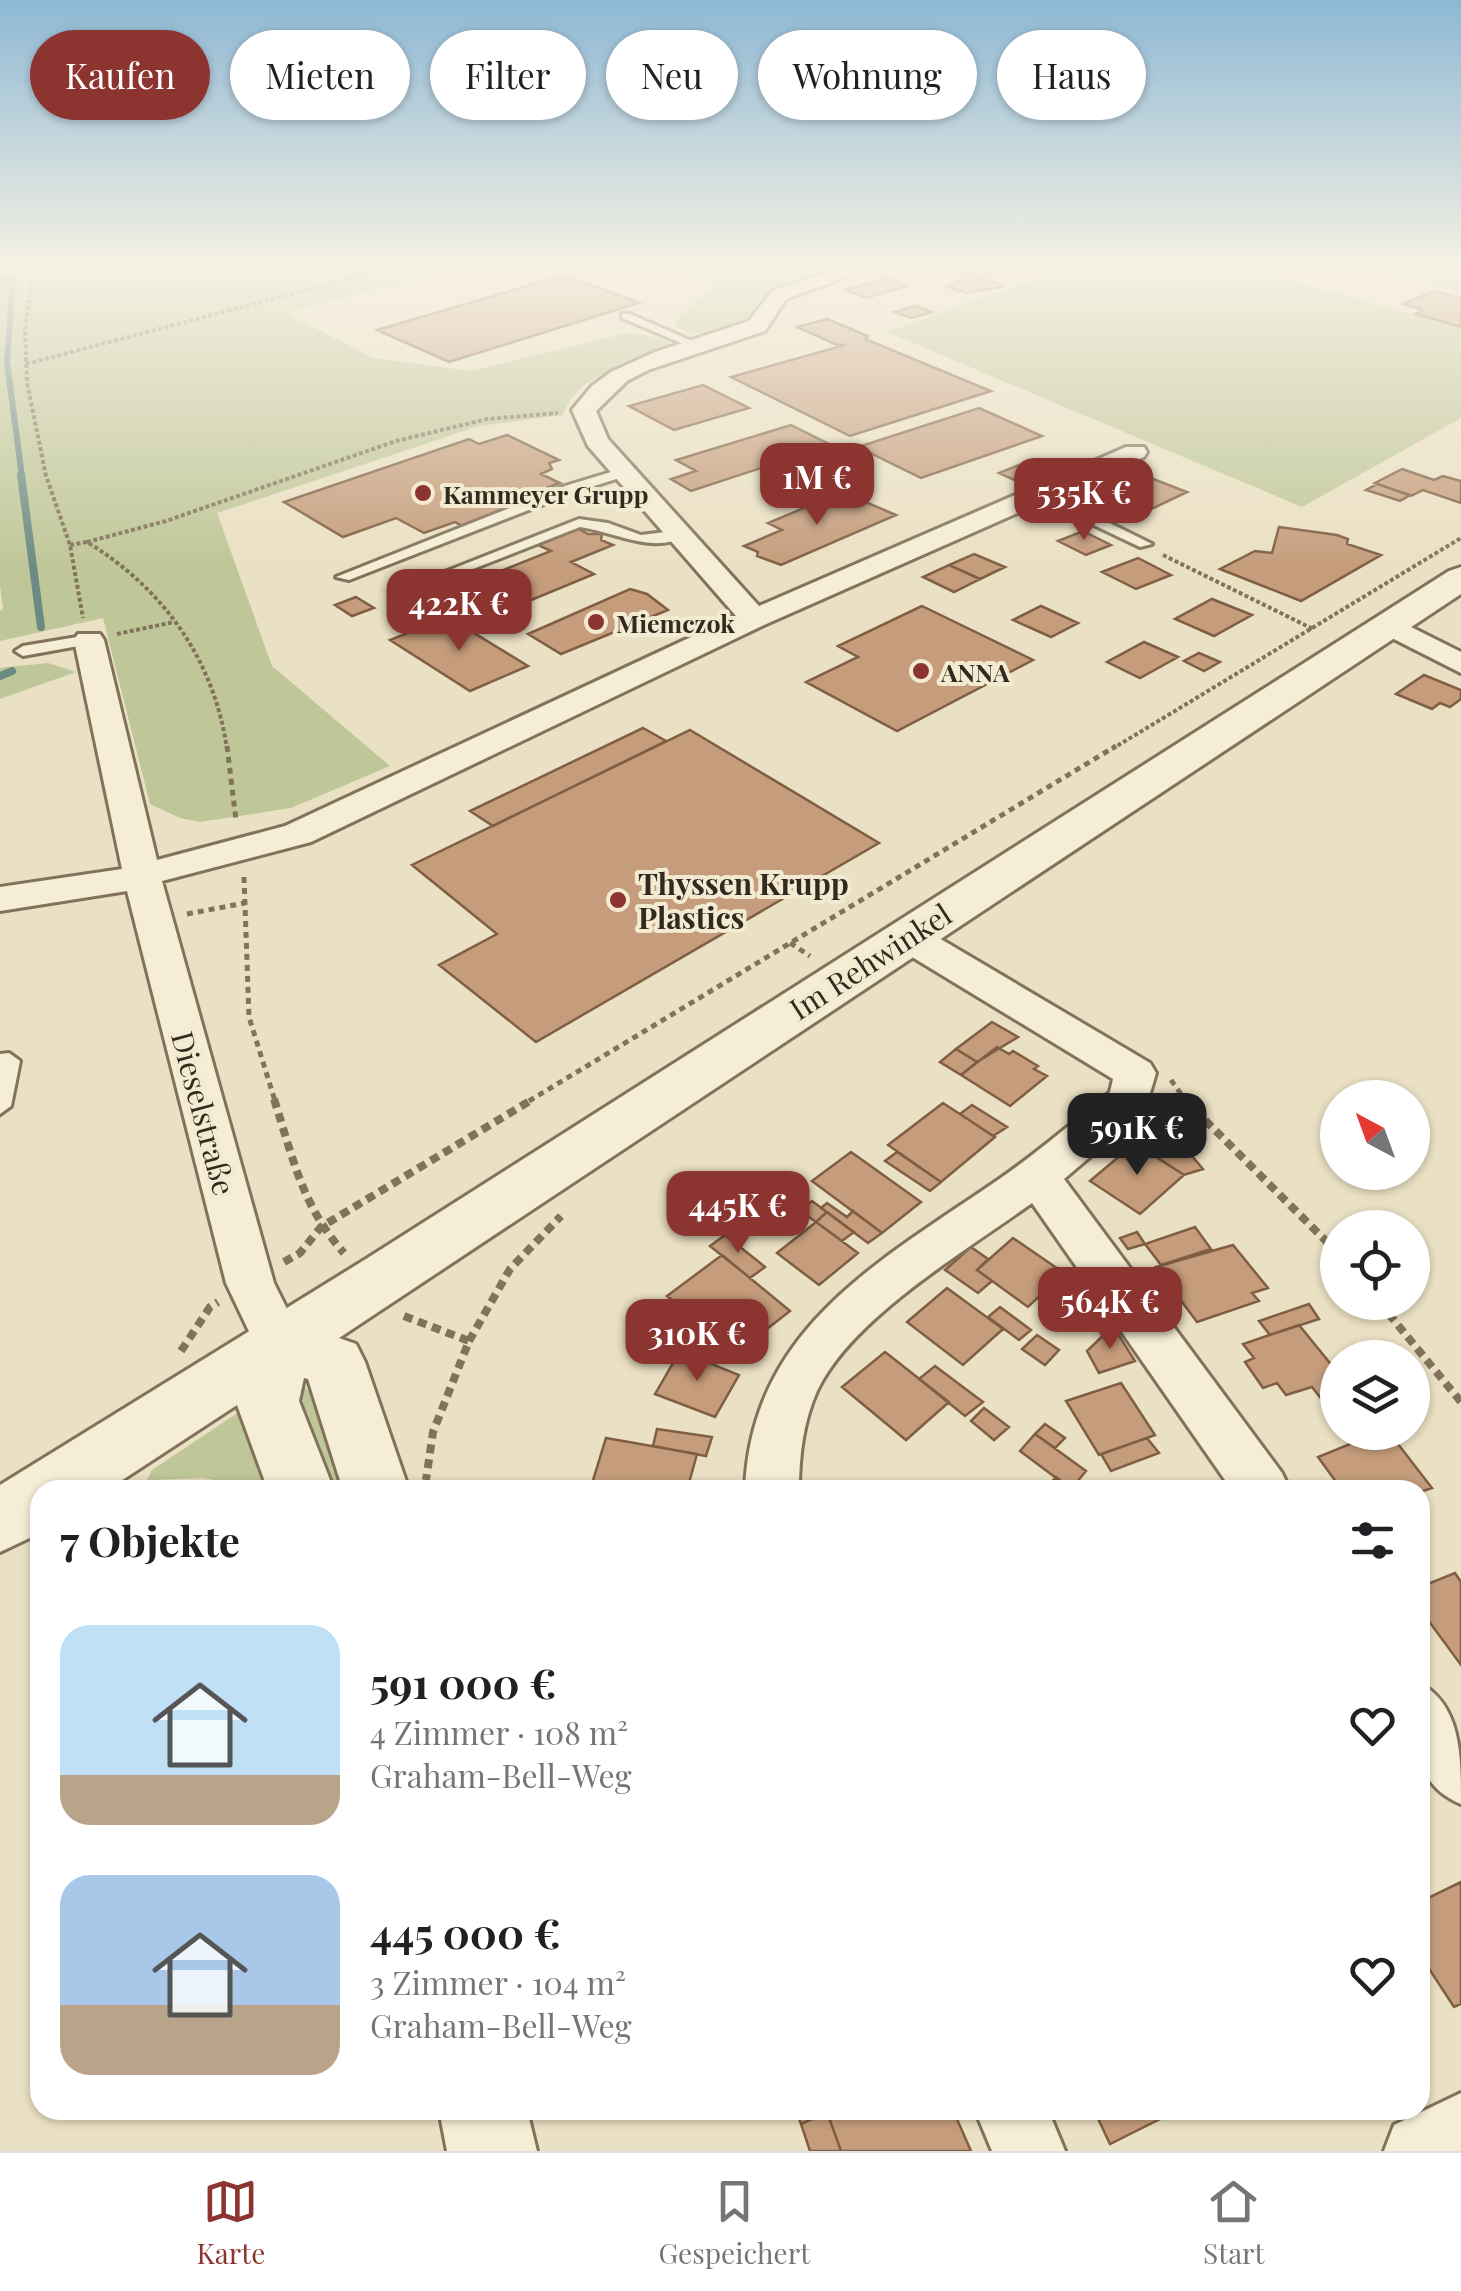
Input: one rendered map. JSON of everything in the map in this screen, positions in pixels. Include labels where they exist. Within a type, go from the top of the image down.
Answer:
[{"type":"street","points":[[643,367],[613,379],[594,394],[584,410],[597,442],[754,618]]},
{"type":"street","points":[[0,899],[143,882],[298,834],[754,618],[1134,452]]},
{"type":"street","name":"Im Rehwinkel","points":[[66,1480],[373,1286],[908,936],[1332,639],[1389,625],[1461,578]]},
{"type":"street","points":[[1389,625],[1461,664]]},
{"type":"street","name":"Dieselstraße","points":[[88,640],[143,882],[250,1282],[280,1345]]},
{"type":"street","points":[[0,887],[24,877],[143,882]]},
{"type":"street","points":[[772,1480],[779,1420],[822,1342],[875,1294],[1038,1176],[1130,1099],[1135,1072],[908,936]]},
{"type":"street","points":[[1038,1176],[1241,1480]]},
{"type":"street","points":[[298,1480],[267,1401],[280,1345],[334,1362],[373,1480]]},
{"type":"street","points":[[0,1521],[30,1502]]},
{"type":"street","points":[[0,1546],[30,1534]]},
{"type":"street","points":[[1430,1728],[1461,1773]]},
{"type":"street","points":[[485,2120],[492,2151]]},
{"type":"street","points":[[1015,2120],[1029,2151]]},
{"type":"street","points":[[1420,2151],[1461,2129]]},
{"type":"lane","points":[[344,577],[570,489],[624,472]]},
{"type":"lane","points":[[1040,494],[1145,544]]},
{"type":"lane","points":[[445,575],[580,524],[603,526],[640,540],[682,534]]},
{"type":"lane","points":[[22,651],[88,640]]},
{"type":"lane","points":[[0,1062],[9,1061],[0,1106]]},
{"type":"path","points":[[27,367],[46,476],[70,545],[88,640],[174,622]]},
{"type":"path","points":[[87,542],[166,521],[396,442],[487,419],[584,410]]},
{"type":"path","points":[[469,1341],[410,1322],[321,1228],[1332,639],[1461,538]]},
{"type":"path","points":[[1145,544],[1332,639]]},
{"type":"path","points":[[143,882],[245,904]]},
{"type":"path","points":[[1168,1075],[1182,1097],[1320,1235]]},
{"type":"path","points":[[426,1480],[433,1432],[469,1341],[510,1269],[564,1214]]},
{"type":"path","points":[[1393,1320],[1461,1402]]},
{"type":"green space","points":[[0,367],[444,367],[471,371],[486,367],[622,367],[581,388],[563,415],[479,426],[217,513],[272,666],[390,766],[291,808],[200,822],[180,818],[150,804],[103,618],[0,641]]},
{"type":"green space","points":[[971,367],[1461,367],[1461,418],[1302,507]]},
{"type":"green space","points":[[48,663],[76,672],[0,699],[0,668]]},
{"type":"green space","points":[[300,1384],[317,1397],[346,1480],[321,1480],[290,1391]]},
{"type":"green space","points":[[244,1412],[264,1480],[147,1480],[152,1470]]},
{"type":"building","points":[[765,367],[934,367],[991,391],[850,436],[731,377]]},
{"type":"building","points":[[703,385],[749,408],[674,430],[629,406]]},
{"type":"building","points":[[979,408],[1042,436],[921,478],[858,447]]},
{"type":"building","points":[[791,425],[831,445],[691,491],[671,479],[696,471],[676,460]]},
{"type":"building","name":"Kammeyer Grupp","points":[[507,435],[559,460],[549,463],[552,469],[541,474],[560,483],[498,506],[505,509],[462,526],[455,522],[424,533],[396,518],[343,537],[284,502],[469,439],[479,444]]},
{"type":"building","points":[[1029,461],[1048,470],[1019,482],[999,473]]},
{"type":"building","points":[[1402,469],[1434,480],[1443,476],[1461,481],[1461,503],[1423,490],[1411,496],[1375,483]]},
{"type":"building","points":[[1143,475],[1187,492],[1143,513],[1099,495]]},
{"type":"building","points":[[1377,484],[1410,495],[1400,501],[1366,490]]},
{"type":"building","points":[[842,492],[896,515],[781,565],[744,546],[782,530],[768,523]]},
{"type":"building","points":[[1279,527],[1337,535],[1348,539],[1347,544],[1381,555],[1301,601],[1220,569],[1255,551],[1272,553]]},
{"type":"building","points":[[577,528],[588,534],[602,534],[601,540],[613,545],[571,562],[594,574],[488,618],[446,593],[551,551],[536,544]]},
{"type":"building","points":[[1083,531],[1111,545],[1086,555],[1058,541]]},
{"type":"building","points":[[974,554],[1005,567],[980,579],[949,565]]},
{"type":"building","points":[[1138,558],[1171,575],[1136,589],[1102,572]]},
{"type":"building","points":[[949,565],[980,579],[954,592],[923,577]]},
{"type":"building","name":"Miemczok","points":[[630,589],[647,594],[668,610],[561,654],[528,634]]},
{"type":"building","points":[[356,597],[374,608],[352,616],[335,605]]},
{"type":"building","points":[[1212,599],[1252,615],[1214,636],[1175,619]]},
{"type":"building","name":"ANNA","points":[[922,606],[1033,660],[897,731],[806,682],[858,657],[838,646]]},
{"type":"building","points":[[1041,606],[1078,623],[1051,637],[1013,620]]},
{"type":"building","points":[[448,617],[528,666],[470,691],[390,640]]},
{"type":"building","points":[[1144,642],[1178,657],[1140,678],[1107,662]]},
{"type":"building","points":[[1199,653],[1220,662],[1204,671],[1184,661]]},
{"type":"building","points":[[1424,675],[1461,690],[1461,699],[1450,707],[1440,703],[1432,709],[1396,694]]},
{"type":"building","points":[[643,728],[666,741],[493,826],[470,811]]},
{"type":"building","name":"Thyssen Krupp Plastics","points":[[690,730],[879,843],[536,1042],[439,965],[497,934],[412,865]]},
{"type":"building","points":[[992,1022],[1018,1037],[977,1062],[956,1049]]},
{"type":"building","points":[[997,1047],[1009,1054],[1013,1051],[1047,1076],[1010,1106],[961,1075]]},
{"type":"building","points":[[956,1049],[977,1062],[961,1075],[940,1062]]},
{"type":"building","points":[[943,1103],[995,1137],[941,1182],[888,1145]]},
{"type":"building","points":[[972,1105],[1007,1127],[993,1136],[960,1114]]},
{"type":"building","points":[[1171,1131],[1203,1169],[1184,1175],[1146,1151]]},
{"type":"building","points":[[1135,1143],[1184,1175],[1140,1214],[1090,1181]]},
{"type":"building","points":[[851,1152],[921,1202],[882,1233],[812,1181]]},
{"type":"building","points":[[897,1152],[941,1182],[930,1191],[885,1161]]},
{"type":"building","points":[[812,1201],[827,1212],[816,1222],[799,1210]]},
{"type":"building","points":[[827,1203],[847,1217],[853,1211],[882,1233],[868,1243],[821,1208]]},
{"type":"building","points":[[827,1212],[854,1232],[842,1241],[816,1222]]},
{"type":"building","points":[[816,1222],[858,1253],[819,1285],[777,1253]]},
{"type":"building","points":[[1195,1227],[1211,1249],[1161,1265],[1145,1244]]},
{"type":"building","points":[[1137,1232],[1145,1244],[1128,1249],[1120,1238]]},
{"type":"building","points":[[725,1235],[765,1267],[750,1278],[710,1246]]},
{"type":"building","points":[[1013,1238],[1064,1273],[1028,1307],[977,1270]]},
{"type":"building","points":[[1233,1245],[1268,1288],[1252,1293],[1259,1301],[1197,1322],[1156,1267]]},
{"type":"building","points":[[971,1247],[988,1259],[977,1270],[992,1281],[978,1293],[945,1270]]},
{"type":"building","points":[[722,1255],[790,1311],[749,1343],[716,1316],[703,1325],[667,1296]]},
{"type":"building","points":[[947,1288],[1003,1329],[963,1365],[907,1322]]},
{"type":"building","points":[[1309,1304],[1319,1319],[1270,1335],[1259,1321]]},
{"type":"building","points":[[1000,1307],[1031,1330],[1019,1340],[988,1317]]},
{"type":"building","points":[[1299,1325],[1320,1351],[1320,1397],[1312,1387],[1286,1395],[1277,1383],[1263,1388],[1245,1362],[1254,1358],[1243,1344]]},
{"type":"building","points":[[1113,1326],[1135,1361],[1099,1373],[1087,1351]]},
{"type":"building","points":[[683,1333],[718,1349],[708,1362],[672,1348]]},
{"type":"building","points":[[1037,1335],[1059,1350],[1045,1365],[1022,1349]]},
{"type":"building","points":[[680,1351],[739,1375],[715,1417],[655,1394]]},
{"type":"building","points":[[885,1352],[949,1402],[906,1440],[842,1387]]},
{"type":"building","points":[[935,1366],[983,1402],[965,1416],[919,1379]]},
{"type":"building","points":[[1121,1383],[1155,1435],[1099,1455],[1066,1401]]},
{"type":"building","points":[[984,1408],[1009,1427],[994,1440],[971,1421]]},
{"type":"building","points":[[1045,1424],[1065,1438],[1055,1448],[1035,1434]]},
{"type":"building","points":[[657,1429],[712,1437],[706,1456],[653,1446]]},
{"type":"building","points":[[1035,1434],[1086,1471],[1078,1480],[1059,1480],[1020,1451]]},
{"type":"building","points":[[606,1438],[697,1454],[690,1480],[593,1480]]},
{"type":"building","points":[[1147,1438],[1159,1453],[1111,1471],[1101,1454]]},
{"type":"building","points":[[1335,1450],[1403,1450],[1426,1480],[1335,1480],[1318,1457]]},
{"type":"building","points":[[1455,1573],[1461,1582],[1461,1665],[1430,1623],[1430,1583]]},
{"type":"building","points":[[1461,1882],[1461,2004],[1454,2007],[1430,1970],[1430,1897]]},
{"type":"building","points":[[830,2120],[957,2120],[971,2151],[841,2151]]},
{"type":"building","points":[[830,2120],[841,2151],[810,2151],[801,2124]]},
{"type":"building","points":[[1099,2120],[1158,2120],[1110,2144]]},
{"type":"waterway","points":[[8,367],[22,477]]},
{"type":"waterway","points":[[21,475],[41,627]]},
{"type":"waterway","points":[[0,676],[12,671]]},
{"type":"place","name":"Kammeyer Grupp","points":[[423,493]]},
{"type":"place","name":"Miemczok","points":[[596,622]]},
{"type":"place","name":"ANNA","points":[[921,671]]},
{"type":"place","name":"Thyssen Krupp Plastics","points":[[618,900]]}]
